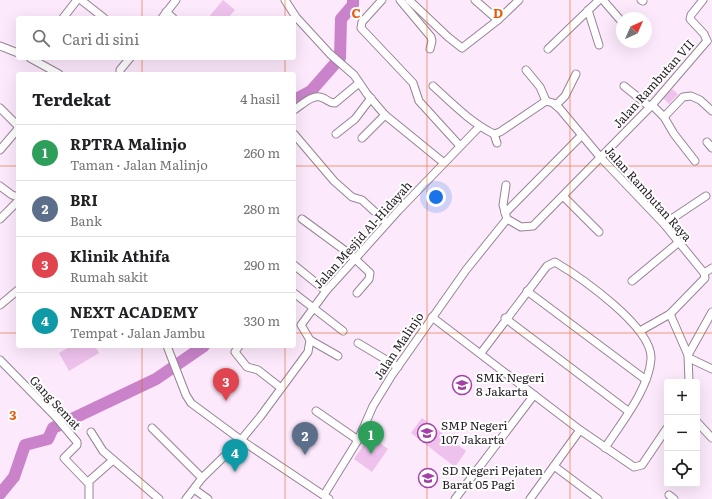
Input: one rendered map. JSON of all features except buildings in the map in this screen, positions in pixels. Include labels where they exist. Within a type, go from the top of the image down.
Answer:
[{"type":"street","points":[[64,16],[77,0]]},
{"type":"street","points":[[82,0],[102,16]]},
{"type":"street","points":[[164,15],[176,0]]},
{"type":"street","points":[[285,0],[295,16]]},
{"type":"street","points":[[382,0],[362,22],[361,28],[413,83],[419,101],[460,146]]},
{"type":"street","points":[[400,0],[431,37],[432,41],[430,50]]},
{"type":"street","points":[[409,0],[461,48],[478,37],[519,0]]},
{"type":"street","points":[[475,0],[498,20]]},
{"type":"street","points":[[548,49],[599,0]]},
{"type":"street","points":[[603,0],[616,15]]},
{"type":"street","points":[[704,0],[691,15],[690,19],[710,41]]},
{"type":"street","points":[[588,10],[599,45]]},
{"type":"street","points":[[296,17],[330,54],[354,75],[371,98],[386,114],[444,163]]},
{"type":"street","name":"Jalan Rambutan VII","points":[[506,216],[521,227],[533,226],[651,106],[710,41]]},
{"type":"street","points":[[0,46],[16,52]]},
{"type":"street","points":[[35,60],[56,72]]},
{"type":"street","points":[[120,72],[121,68],[128,60]]},
{"type":"street","points":[[526,70],[540,87],[546,101],[556,105],[566,96],[576,74]]},
{"type":"street","points":[[296,109],[316,96],[335,103],[359,83]]},
{"type":"street","points":[[433,86],[479,127],[494,134],[500,132],[546,101]]},
{"type":"street","points":[[624,86],[664,117],[674,134],[695,161]]},
{"type":"street","points":[[664,117],[684,97],[691,96],[695,96],[712,111]]},
{"type":"street","points":[[336,134],[355,119],[371,98]]},
{"type":"street","name":"Jalan Rambutan Raya","points":[[556,105],[581,136],[664,224],[704,273]]},
{"type":"street","points":[[0,108],[16,124]]},
{"type":"street","points":[[362,138],[386,114]]},
{"type":"street","name":"Jalan Mesjid Al-Hidayah","points":[[310,340],[301,327],[326,291],[387,223],[479,127]]},
{"type":"street","points":[[0,150],[16,131]]},
{"type":"street","points":[[494,134],[497,143]]},
{"type":"street","points":[[296,136],[334,181],[352,197],[362,200],[387,223]]},
{"type":"street","name":"Jalan Malinjo","points":[[326,497],[358,440],[373,406],[432,317],[506,216],[581,136]]},
{"type":"street","points":[[506,185],[503,197],[506,216]]},
{"type":"street","points":[[0,186],[16,196]]},
{"type":"street","points":[[563,196],[599,232]]},
{"type":"street","points":[[664,224],[706,196]]},
{"type":"street","points":[[0,219],[16,207]]},
{"type":"street","points":[[302,219],[355,258],[371,275],[357,293]]},
{"type":"street","points":[[632,280],[679,242]]},
{"type":"street","points":[[481,353],[506,318],[547,266],[555,262],[581,278],[622,312],[640,331],[651,353],[646,380],[605,448]]},
{"type":"street","points":[[296,267],[326,291]]},
{"type":"street","points":[[640,331],[670,314],[702,282],[705,278],[704,273],[712,268]]},
{"type":"street","points":[[527,291],[646,380]]},
{"type":"street","points":[[0,305],[16,292]]},
{"type":"street","points":[[296,295],[344,331]]},
{"type":"street","points":[[689,356],[712,312]]},
{"type":"street","points":[[670,314],[689,356],[689,379]]},
{"type":"street","points":[[432,317],[481,353],[534,396],[632,466],[638,467],[642,465],[664,432]]},
{"type":"street","points":[[506,318],[628,412]]},
{"type":"street","points":[[186,499],[202,478],[241,440],[308,352],[310,340],[338,356]]},
{"type":"street","points":[[358,343],[398,367]]},
{"type":"street","points":[[168,348],[189,401],[241,440],[326,497]]},
{"type":"street","points":[[238,348],[235,352],[247,367],[258,370],[281,388]]},
{"type":"street","points":[[689,356],[712,369]]},
{"type":"street","name":"Gang Semat","points":[[0,360],[55,416],[77,444],[64,459],[88,482]]},
{"type":"street","points":[[456,499],[534,396]]},
{"type":"street","points":[[316,411],[358,440]]},
{"type":"street","points":[[700,425],[712,438]]},
{"type":"street","points":[[152,428],[202,478]]},
{"type":"street","points":[[531,499],[580,430]]},
{"type":"street","points":[[91,432],[98,446],[159,499]]},
{"type":"street","points":[[88,499],[90,487],[88,482],[113,460]]},
{"type":"street","points":[[554,466],[598,499]]},
{"type":"street","points":[[194,489],[208,499]]},
{"type":"shaded area","points":[[223,0],[235,10],[230,16],[210,16]]},
{"type":"shaded area","points":[[672,89],[678,94],[669,104],[663,98]]},
{"type":"shaded area","points":[[68,348],[96,348],[99,353],[69,371],[59,353]]},
{"type":"shaded area","points":[[422,418],[466,451],[455,467],[411,433]]},
{"type":"shaded area","points":[[370,436],[388,449],[372,472],[354,459]]},
{"type":"waterway","points":[[296,99],[311,91],[340,58],[341,19],[353,5],[353,0]]},
{"type":"waterway","points":[[0,494],[14,477],[25,445],[48,439],[53,428],[156,379],[201,348]]},
{"type":"place","name":"SMK Negeri 8 Jakarta","points":[[462,385]]},
{"type":"place","name":"Klinik Athifa","points":[[226,401]]},
{"type":"place","name":"SMP Negeri 107 Jakarta","points":[[427,433]]},
{"type":"place","name":"RPTRA Malinjo","points":[[371,454]]},
{"type":"place","name":"BRI","points":[[305,455]]},
{"type":"place","name":"NEXT ACADEMY","points":[[235,472]]},
{"type":"place","name":"SD Negeri Pejaten Barat 05 Pagi","points":[[428,478]]}]
